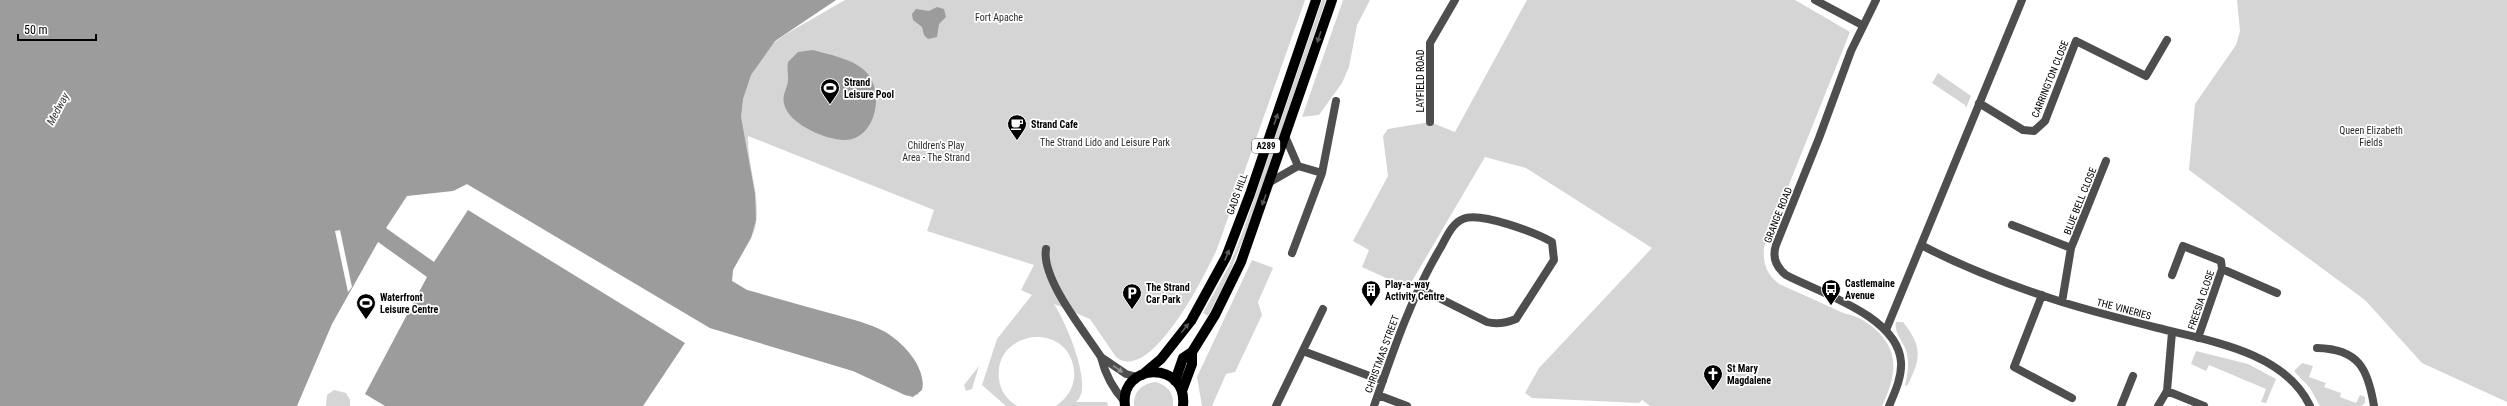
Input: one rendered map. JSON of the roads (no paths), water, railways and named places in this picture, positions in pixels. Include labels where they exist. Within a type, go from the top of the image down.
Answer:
[{"type":"main road","name":"GADS HILL","points":[[1139,376],[1161,359],[1192,321],[1226,257],[1250,194],[1316,0]]},
{"type":"main road","name":"A289","points":[[1175,381],[1183,358],[1192,352],[1233,280],[1270,182],[1332,0]]},
{"type":"main road","points":[[1184,401],[1192,364],[1192,352]]},
{"type":"main road","points":[[1139,376],[1148,372],[1163,373],[1175,381],[1184,401]]},
{"type":"main road","name":"A289","points":[[1125,404],[1130,384],[1139,376]]},
{"type":"street","name":"LAYFIELD ROAD","points":[[1430,122],[1430,43],[1455,0]]},
{"type":"street","points":[[1815,0],[1862,25]]},
{"type":"street","name":"GRANGE ROAD","points":[[1876,0],[1862,25],[1776,245],[1774,257],[1778,268],[1786,275],[1862,312],[1886,330],[1898,348],[1901,362],[1900,378],[1889,406]]},
{"type":"street","points":[[1886,330],[2022,0]]},
{"type":"street","name":"CARRINGTON CLOSE","points":[[1979,103],[2023,130],[2034,131],[2045,121],[2076,40],[2146,76],[2167,40]]},
{"type":"street","points":[[1292,253],[1322,173],[1336,101]]},
{"type":"street","points":[[1286,136],[1298,166]]},
{"type":"street","name":"BLUE BELL CLOSE","points":[[2062,302],[2071,248],[2106,161]]},
{"type":"street","points":[[1270,182],[1298,166],[1322,173]]},
{"type":"street","name":"CHRISTMAS STREET","points":[[1374,406],[1407,314],[1419,288],[1451,230],[1463,219],[1482,218],[1530,232],[1552,242],[1554,260],[1516,319],[1509,322],[1494,324],[1487,322],[1419,288]]},
{"type":"street","name":"BLUE BELL CLOSE","points":[[2012,225],[2071,248]]},
{"type":"street","name":"THE VINERIES","points":[[1921,245],[2062,302],[2198,338],[2237,350],[2266,363],[2285,375],[2305,395],[2310,406]]},
{"type":"street","name":"FREESIA CLOSE","points":[[2172,274],[2183,246],[2221,261],[2222,269],[2198,338]]},
{"type":"street","points":[[1046,249],[1045,256],[1050,275],[1101,358],[1103,368],[1116,392],[1125,404]]},
{"type":"street","name":"FREESIA CLOSE","points":[[2222,269],[2276,293]]},
{"type":"street","points":[[2042,295],[2014,367],[2072,398]]},
{"type":"street","points":[[1276,406],[1323,309]]},
{"type":"street","points":[[2158,406],[2167,391],[2172,332]]},
{"type":"street","points":[[2317,348],[2341,352],[2358,362],[2369,379],[2374,406]]},
{"type":"street","points":[[1302,352],[1383,381]]},
{"type":"street","points":[[1101,358],[1126,374],[1139,376]]},
{"type":"street","points":[[2121,406],[2132,376]]},
{"type":"street","points":[[2167,391],[2204,406]]},
{"type":"street","points":[[1378,395],[1406,406]]},
{"type":"water","name":"Medway","points":[[0,0],[836,0],[775,41],[751,75],[743,99],[741,117],[755,194],[756,220],[751,238],[733,270],[732,281],[747,290],[873,326],[892,336],[906,349],[917,365],[923,382],[922,390],[913,397],[905,395],[853,371],[710,328],[467,184],[453,191],[407,196],[386,228],[434,262],[468,210],[685,343],[643,406],[385,406],[365,394],[427,277],[378,242],[332,324],[297,406],[0,406]]},
{"type":"water","points":[[937,7],[944,9],[946,17],[939,24],[937,37],[928,39],[924,35],[922,27],[913,20],[912,14],[916,9],[929,11]]},
{"type":"water","name":"Strand Leisure Pool","points":[[813,50],[840,57],[853,63],[864,70],[870,77],[874,86],[876,106],[869,125],[863,133],[855,138],[847,140],[838,139],[817,133],[798,122],[786,109],[784,104],[784,96],[788,81],[788,62],[798,52]]},
{"type":"place","name":"Strand Leisure Pool","points":[[830,105]]},
{"type":"place","name":"Strand Cafe","points":[[1017,141]]},
{"type":"place","name":"Castlemaine Avenue","points":[[1831,306]]},
{"type":"place","name":"Play-a-way Activity Centre","points":[[1371,307]]},
{"type":"place","name":"The Strand Car Park","points":[[1132,310]]},
{"type":"place","name":"Waterfront Leisure Centre","points":[[366,320]]},
{"type":"place","name":"St Mary Magdalene","points":[[1713,391]]},
{"type":"park label","name":"Fort Apache","points":[[999,17]]},
{"type":"park label","name":"Queen Elizabeth Fields","points":[[2371,136]]},
{"type":"park label","name":"The Strand Lido and Leisure Park","points":[[1105,142]]},
{"type":"park label","name":"Children's Play Area - The Strand","points":[[936,150]]}]
